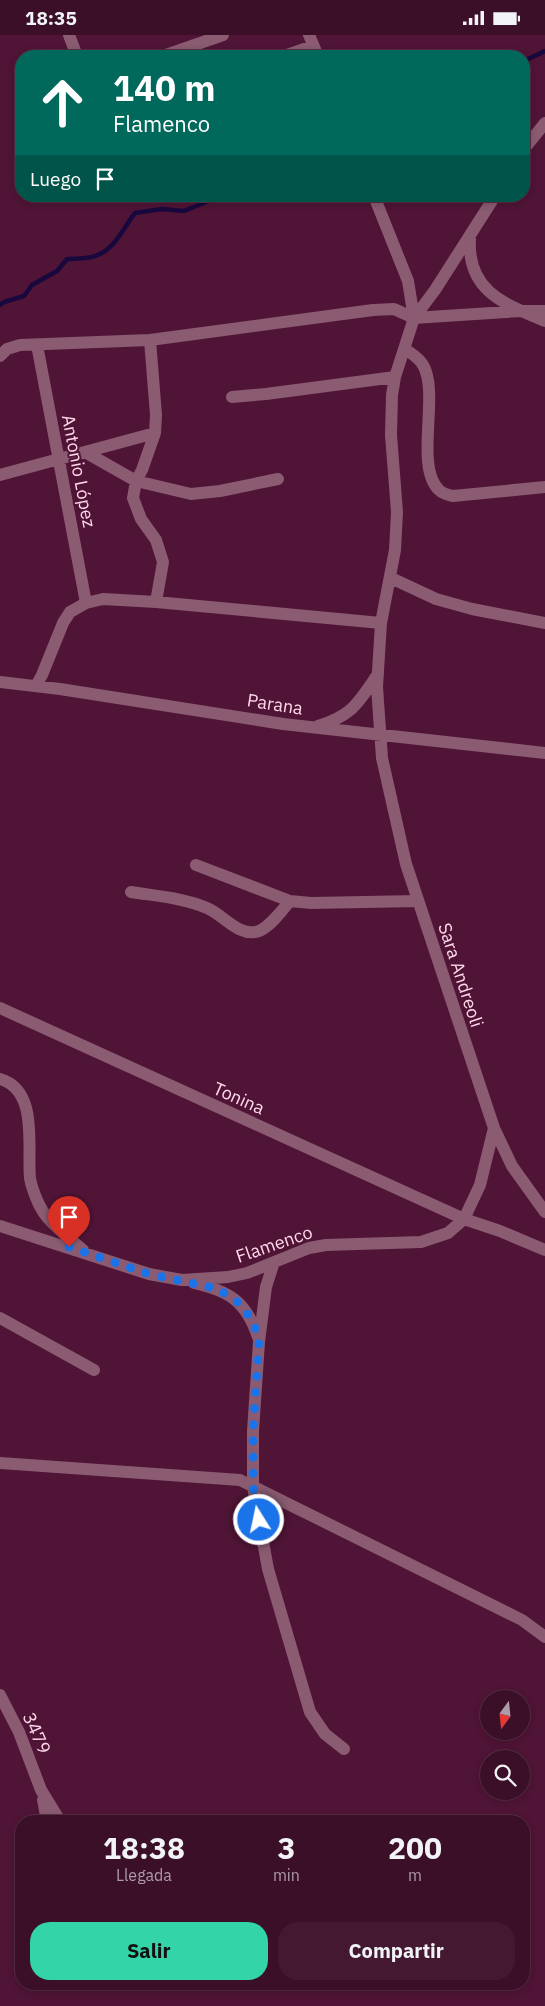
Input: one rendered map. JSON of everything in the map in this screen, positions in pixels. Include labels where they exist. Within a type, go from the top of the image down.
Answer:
[{"type":"street","points":[[69,35],[75,50]]},
{"type":"street","points":[[180,50],[223,35]]},
{"type":"street","points":[[530,142],[545,123]]},
{"type":"street","points":[[376,202],[408,281],[414,318]]},
{"type":"street","points":[[414,318],[436,290],[491,202]]},
{"type":"street","points":[[470,237],[470,261],[487,292],[521,311],[545,321]]},
{"type":"street","points":[[0,356],[7,349],[20,345],[150,340],[373,310],[394,309],[414,318],[545,311]]},
{"type":"street","name":"Sara Andreoli","points":[[414,318],[395,377],[392,395],[391,435],[397,512],[390,578],[381,623],[377,687],[382,758],[406,864],[494,1129],[512,1166],[545,1212]]},
{"type":"street","points":[[150,340],[156,415],[154,433],[142,470],[136,481],[133,497],[141,519],[156,540],[163,562],[156,603]]},
{"type":"street","name":"Antonio López","points":[[37,345],[86,603]]},
{"type":"street","points":[[405,349],[418,358],[424,366],[427,381],[429,475],[439,491],[453,496],[545,487]]},
{"type":"street","points":[[232,397],[395,377]]},
{"type":"street","points":[[0,475],[154,433]]},
{"type":"street","points":[[84,452],[136,481],[191,493],[220,491],[278,479]]},
{"type":"street","points":[[390,578],[436,599],[472,609],[545,623]]},
{"type":"street","points":[[36,686],[70,611],[86,603],[103,599],[381,623]]},
{"type":"street","points":[[314,728],[337,720],[355,707],[378,674]]},
{"type":"street","name":"Parana","points":[[0,682],[314,728],[545,753]]},
{"type":"street","points":[[196,865],[290,901],[311,903],[418,901]]},
{"type":"street","points":[[131,892],[186,902],[208,909],[246,931],[260,931],[290,901]]},
{"type":"street","name":"Tonina","points":[[0,1008],[464,1219],[500,1231],[545,1250]]},
{"type":"street","points":[[0,1079],[12,1085],[22,1097],[30,1125],[30,1179],[37,1200],[44,1213],[87,1253]]},
{"type":"street","name":"Flamenco","points":[[0,1226],[149,1274],[182,1280],[228,1277],[248,1273],[309,1248],[326,1245],[421,1242],[448,1233],[464,1219],[480,1185],[494,1129]]},
{"type":"street","points":[[274,1263],[266,1287],[259,1342],[253,1431],[253,1487],[268,1569],[310,1712],[325,1734],[344,1749]]},
{"type":"street","points":[[182,1280],[218,1289],[239,1303],[253,1321],[259,1342]]},
{"type":"street","points":[[0,1318],[94,1370]]},
{"type":"street","points":[[0,1463],[240,1481],[522,1620],[545,1637]]},
{"type":"street","name":"3479","points":[[0,1695],[19,1732],[40,1785],[57,1815]]},
{"type":"street","name":"3479","points":[[40,1785],[46,1815]]},
{"type":"waterway","points":[[530,58],[545,51]]},
{"type":"waterway","points":[[0,305],[24,296],[32,285],[57,271],[67,259],[89,258],[108,249],[135,213],[162,209],[184,211],[206,202]]},
{"type":"route","points":[[69,1247],[149,1274],[218,1289],[239,1303],[253,1321],[259,1342],[253,1431],[253,1487],[259,1520]]}]
